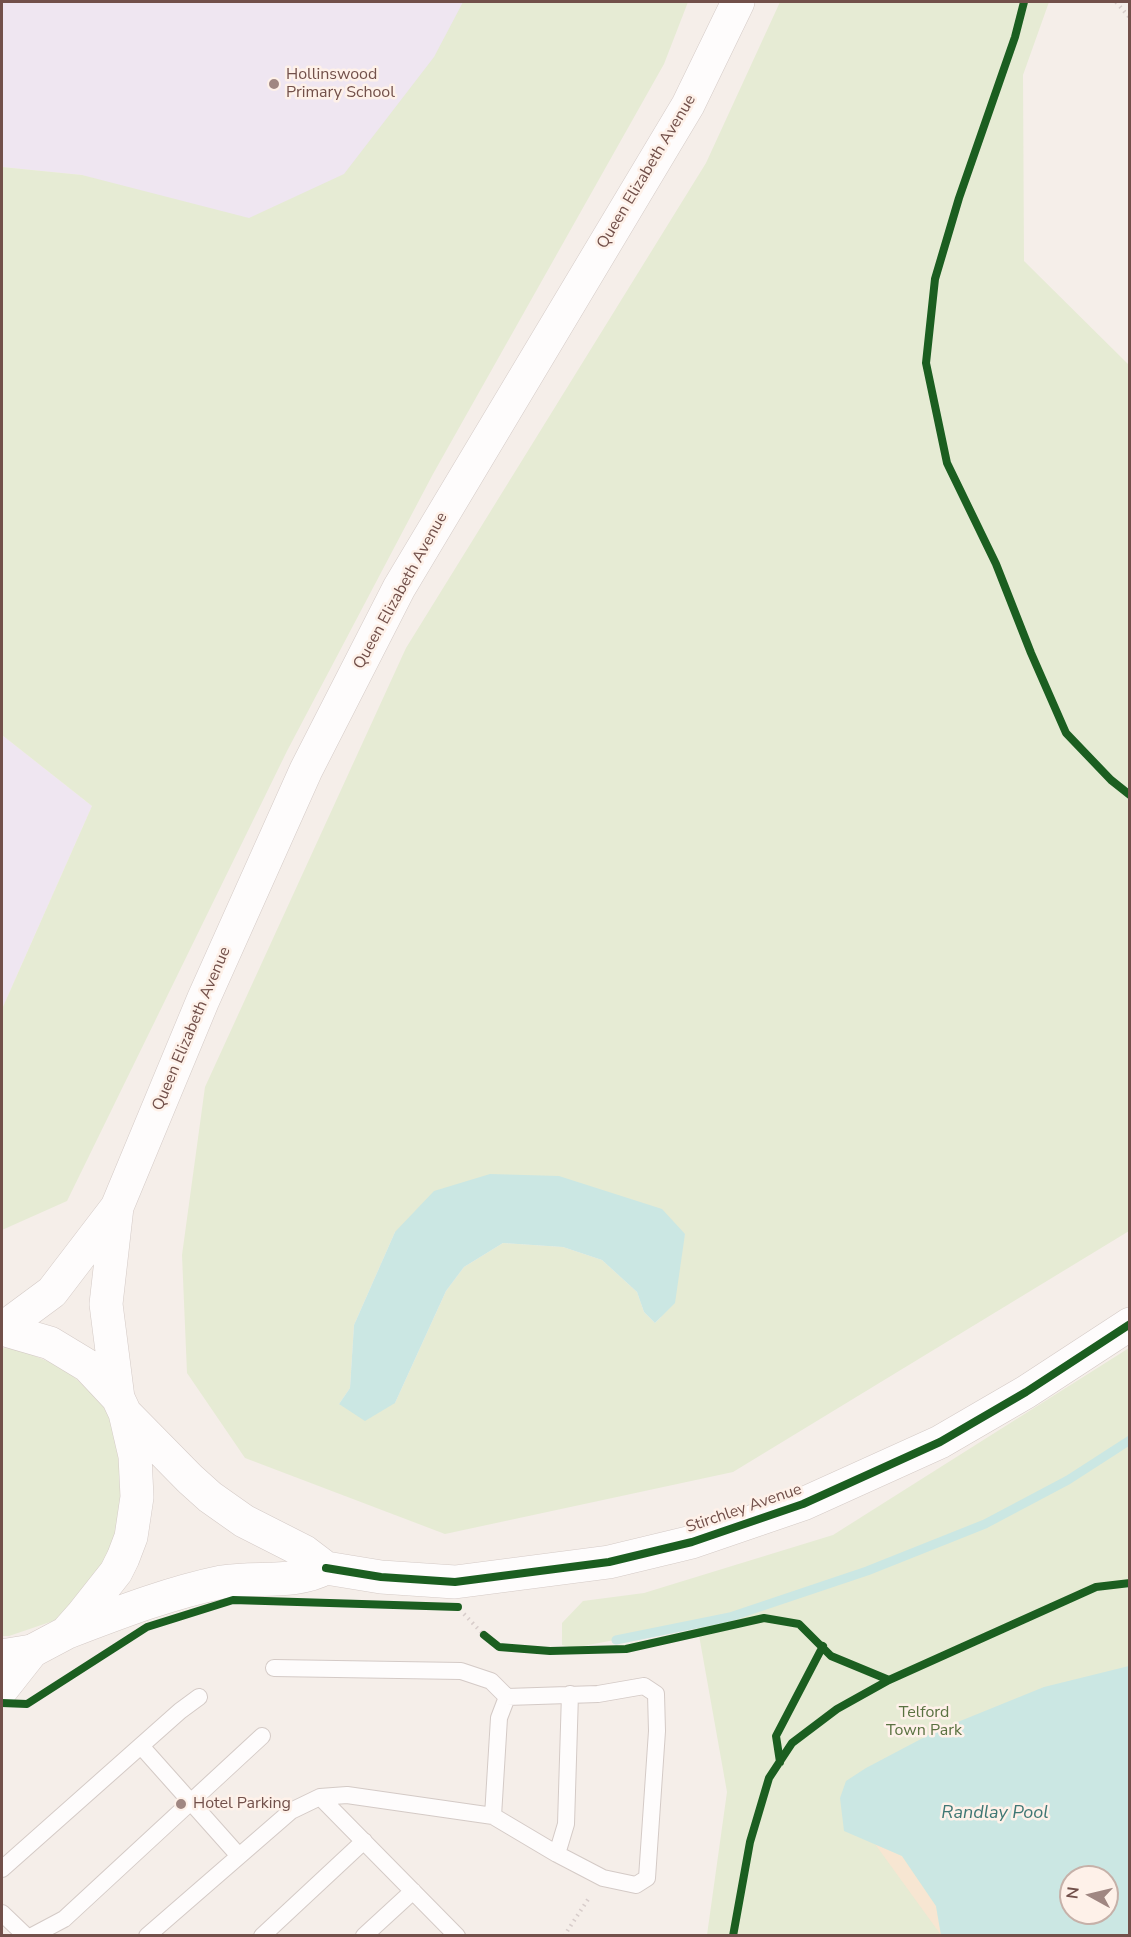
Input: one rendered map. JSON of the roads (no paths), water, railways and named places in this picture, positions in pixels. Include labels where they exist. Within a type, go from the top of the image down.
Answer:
[{"type":"street","name":"Queen Elizabeth Avenue","points":[[2,1329],[52,1293],[117,1208],[203,1000],[306,770],[399,588],[688,105],[738,2]]},
{"type":"street","name":"Queen Elizabeth Avenue","points":[[66,1633],[116,1572],[131,1538],[136,1513],[135,1456],[122,1406],[106,1304],[117,1208]]},
{"type":"street","name":"Stirchley Avenue","points":[[326,1568],[381,1577],[455,1582],[609,1562],[692,1542],[803,1504],[940,1442],[1026,1392],[1130,1324]]},
{"type":"street","points":[[2,1329],[50,1343],[88,1366],[122,1406],[190,1479],[210,1497],[244,1521],[304,1552],[326,1568],[313,1575],[300,1578],[255,1578],[220,1583],[144,1604],[66,1633],[17,1653],[2,1689]]},
{"type":"lane","points":[[147,1935],[291,1810],[320,1797],[347,1795],[493,1816],[603,1878],[636,1885],[647,1878],[657,1731],[656,1694],[644,1686],[598,1694],[507,1697],[490,1681],[461,1671],[274,1668]]},
{"type":"lane","points":[[557,1854],[566,1824],[570,1694]]},
{"type":"lane","points":[[2,1869],[199,1696]]},
{"type":"lane","points":[[493,1816],[499,1718],[507,1697]]},
{"type":"lane","points":[[32,1935],[64,1919],[262,1736]]},
{"type":"lane","points":[[141,1746],[239,1856]]},
{"type":"lane","points":[[320,1797],[457,1935]]},
{"type":"lane","points":[[262,1935],[364,1841]]},
{"type":"lane","points":[[364,1935],[413,1891]]},
{"type":"lane","points":[[2,1913],[26,1935]]},
{"type":"water","points":[[490,1174],[559,1176],[662,1209],[685,1234],[675,1303],[655,1323],[644,1312],[637,1292],[602,1260],[563,1247],[503,1243],[464,1267],[446,1291],[395,1403],[365,1421],[339,1404],[350,1388],[354,1325],[395,1232],[434,1191]]},
{"type":"water","name":"Randlay Pool","points":[[1129,1666],[1129,1935],[941,1935],[936,1906],[902,1856],[844,1831],[840,1798],[846,1781],[938,1730],[1044,1687]]},
{"type":"waterway","points":[[616,1640],[730,1617],[867,1571],[985,1524],[1068,1480],[1130,1440]]},
{"type":"place","name":"Hollinswood Primary School","points":[[274,84]]},
{"type":"place","name":"Hotel Parking","points":[[181,1804]]},
{"type":"park label","name":"Telford Town Park","points":[[924,1722]]}]
